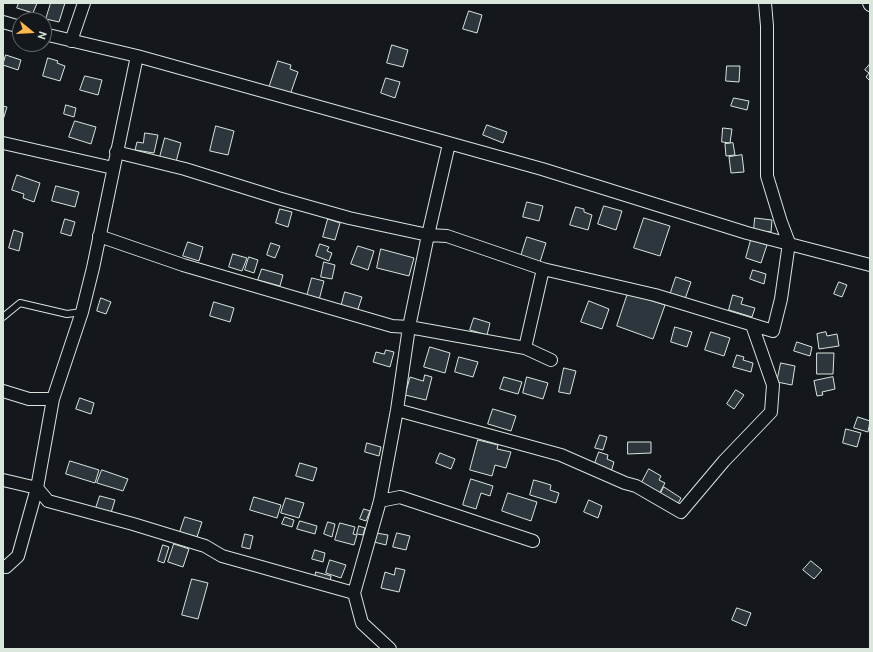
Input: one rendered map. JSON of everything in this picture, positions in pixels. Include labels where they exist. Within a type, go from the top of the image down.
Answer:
[{"type":"street","points":[[71,41],[84,3]]},
{"type":"street","points":[[116,152],[185,169],[349,218],[428,235],[447,236],[543,269],[655,295],[773,331],[781,299],[789,243],[767,176],[767,26],[765,3]]},
{"type":"street","points":[[52,36],[137,56],[542,169],[747,233],[870,265]]},
{"type":"street","points":[[3,566],[6,567],[18,556],[37,488],[53,399],[82,312],[137,56]]},
{"type":"street","points":[[3,143],[113,168]]},
{"type":"street","points":[[390,649],[362,623],[354,593],[380,501],[397,410],[409,327],[428,235],[450,144]]},
{"type":"street","points":[[99,236],[183,265],[392,326],[409,327],[525,348],[551,360]]},
{"type":"street","points":[[525,348],[543,269]]},
{"type":"street","points":[[397,410],[561,455],[625,483],[636,486],[680,512],[724,461],[771,412],[773,385],[752,325]]},
{"type":"street","points":[[3,392],[29,399],[53,399]]},
{"type":"street","points":[[3,480],[37,488],[48,501],[204,546],[222,556],[354,593]]},
{"type":"street","points":[[380,501],[400,498],[533,541]]},
{"type":"lane","points":[[3,317],[20,303],[66,314],[82,312]]},
{"type":"building","points":[[19,3],[37,3],[33,12],[17,8]]},
{"type":"building","points":[[51,3],[65,3],[59,22],[52,20],[52,12],[48,12]]},
{"type":"building","points":[[469,11],[482,15],[477,33],[463,29]]},
{"type":"building","points":[[392,45],[408,50],[403,67],[387,63]]},
{"type":"building","points":[[6,55],[21,60],[18,70],[3,65]]},
{"type":"building","points":[[48,58],[58,61],[57,63],[65,66],[60,81],[43,76]]},
{"type":"building","points":[[278,61],[291,65],[290,69],[298,72],[290,95],[269,88]]},
{"type":"building","points":[[870,64],[870,81],[866,77],[869,73],[865,70]]},
{"type":"building","points":[[727,66],[740,66],[739,82],[726,81]]},
{"type":"building","points":[[85,76],[102,80],[98,95],[80,90]]},
{"type":"building","points":[[386,78],[400,82],[395,98],[381,93]]},
{"type":"building","points":[[734,98],[749,101],[747,110],[731,106]]},
{"type":"building","points":[[66,105],[76,108],[74,117],[64,114]]},
{"type":"building","points":[[3,106],[7,107],[3,120]]},
{"type":"building","points":[[75,121],[96,127],[91,144],[69,137]]},
{"type":"building","points":[[487,125],[507,132],[503,143],[483,135]]},
{"type":"building","points":[[216,126],[234,131],[228,155],[210,151]]},
{"type":"building","points":[[723,128],[732,129],[730,143],[722,142]]},
{"type":"building","points":[[145,133],[158,135],[154,153],[135,150],[137,142],[143,143]]},
{"type":"building","points":[[165,138],[181,143],[176,162],[160,157]]},
{"type":"building","points":[[733,143],[735,155],[726,156],[725,144]]},
{"type":"building","points":[[742,155],[744,172],[731,173],[729,157]]},
{"type":"building","points":[[17,175],[40,183],[34,202],[23,198],[24,194],[12,190]]},
{"type":"building","points":[[56,186],[79,192],[75,207],[52,201]]},
{"type":"building","points":[[527,202],[543,206],[539,221],[523,217]]},
{"type":"building","points":[[604,206],[622,211],[616,230],[598,224]]},
{"type":"building","points":[[576,207],[584,209],[584,212],[592,215],[588,230],[570,225]]},
{"type":"building","points":[[280,209],[292,212],[288,227],[276,223]]},
{"type":"building","points":[[644,218],[670,226],[660,256],[634,248]]},
{"type":"building","points":[[755,218],[772,220],[771,232],[754,230]]},
{"type":"building","points":[[65,219],[75,222],[71,236],[61,233]]},
{"type":"building","points":[[328,219],[340,223],[335,240],[323,237]]},
{"type":"building","points":[[14,230],[23,233],[19,251],[9,248]]},
{"type":"building","points":[[527,237],[546,243],[540,262],[521,256]]},
{"type":"building","points":[[751,240],[767,245],[761,263],[746,258]]},
{"type":"building","points":[[188,242],[203,247],[199,261],[183,256]]},
{"type":"building","points":[[271,243],[280,246],[275,258],[267,255]]},
{"type":"building","points":[[320,244],[329,247],[327,251],[332,253],[329,261],[316,256]]},
{"type":"building","points":[[358,246],[374,251],[368,270],[351,264]]},
{"type":"building","points":[[381,249],[414,258],[409,276],[377,268]]},
{"type":"building","points":[[233,254],[247,258],[242,271],[229,267]]},
{"type":"building","points":[[249,257],[258,260],[254,273],[245,270]]},
{"type":"building","points":[[324,262],[335,265],[332,279],[321,277]]},
{"type":"building","points":[[262,269],[283,275],[280,286],[258,280]]},
{"type":"building","points":[[753,270],[766,274],[764,284],[750,279]]},
{"type":"building","points":[[676,277],[691,282],[685,299],[670,295]]},
{"type":"building","points":[[312,278],[324,281],[319,300],[307,296]]},
{"type":"building","points":[[839,282],[847,285],[842,297],[834,294]]},
{"type":"building","points":[[345,292],[362,297],[357,312],[341,307]]},
{"type":"building","points":[[628,293],[665,305],[653,339],[617,326]]},
{"type":"building","points":[[733,295],[743,298],[741,304],[755,308],[752,317],[729,310]]},
{"type":"building","points":[[101,298],[111,302],[106,314],[97,311]]},
{"type":"building","points":[[589,301],[609,309],[602,329],[581,322]]},
{"type":"building","points":[[214,302],[234,308],[230,322],[210,316]]},
{"type":"building","points":[[474,318],[490,323],[487,335],[470,330]]},
{"type":"building","points":[[675,327],[692,332],[687,347],[671,342]]},
{"type":"building","points":[[711,332],[730,338],[724,356],[705,350]]},
{"type":"building","points":[[826,332],[827,336],[837,334],[839,346],[819,349],[817,334]]},
{"type":"building","points":[[797,342],[812,347],[810,356],[794,351]]},
{"type":"building","points":[[430,347],[450,353],[445,373],[424,367]]},
{"type":"building","points":[[386,350],[394,352],[390,367],[373,362],[376,352],[384,354]]},
{"type":"building","points":[[817,353],[834,353],[833,374],[817,374]]},
{"type":"building","points":[[737,355],[744,357],[743,360],[753,363],[751,372],[733,367]]},
{"type":"building","points":[[459,357],[478,362],[473,377],[455,372]]},
{"type":"building","points":[[781,363],[795,366],[792,385],[777,382]]},
{"type":"building","points":[[564,368],[576,371],[570,394],[559,392]]},
{"type":"building","points":[[425,375],[432,377],[426,400],[405,395],[410,377],[423,381]]},
{"type":"building","points":[[504,377],[522,382],[518,394],[500,389]]},
{"type":"building","points":[[527,377],[548,383],[543,399],[523,393]]},
{"type":"building","points":[[833,377],[835,389],[822,392],[823,395],[817,396],[814,381]]},
{"type":"building","points":[[736,390],[744,395],[734,409],[727,404]]},
{"type":"building","points":[[80,398],[94,403],[91,414],[76,409]]},
{"type":"building","points":[[493,409],[516,416],[511,431],[488,424]]},
{"type":"building","points":[[858,417],[870,421],[868,432],[854,428]]},
{"type":"building","points":[[846,429],[861,433],[857,447],[843,443]]},
{"type":"building","points":[[600,435],[607,437],[603,450],[595,448]]},
{"type":"building","points":[[478,440],[498,445],[497,449],[511,452],[506,468],[495,465],[492,476],[470,470]]},
{"type":"building","points":[[628,442],[651,442],[651,453],[628,454]]},
{"type":"building","points":[[367,443],[381,447],[379,456],[365,452]]},
{"type":"building","points":[[599,452],[608,455],[607,459],[614,462],[611,472],[594,466]]},
{"type":"building","points":[[440,453],[455,459],[451,469],[436,463]]},
{"type":"building","points":[[70,461],[99,470],[95,483],[66,474]]},
{"type":"building","points":[[300,463],[317,468],[313,481],[296,476]]},
{"type":"building","points":[[649,469],[661,476],[659,480],[665,483],[659,494],[641,484]]},
{"type":"building","points":[[102,470],[128,479],[123,491],[97,483]]},
{"type":"building","points":[[471,479],[493,486],[490,496],[481,493],[476,509],[463,505]]},
{"type":"building","points":[[534,480],[551,485],[550,490],[559,493],[556,503],[530,495]]},
{"type":"building","points":[[664,487],[681,498],[677,505],[660,495]]},
{"type":"building","points":[[508,493],[537,502],[531,521],[502,511]]},
{"type":"building","points":[[100,496],[115,500],[110,516],[95,511]]},
{"type":"building","points":[[254,497],[281,505],[277,518],[250,510]]},
{"type":"building","points":[[286,498],[304,503],[299,518],[281,513]]},
{"type":"building","points":[[589,500],[602,506],[598,518],[584,512]]},
{"type":"building","points":[[364,509],[370,511],[366,521],[360,519]]},
{"type":"building","points":[[185,517],[202,522],[197,537],[180,532]]},
{"type":"building","points":[[285,517],[294,520],[292,527],[282,524]]},
{"type":"building","points":[[300,521],[317,526],[315,534],[297,529]]},
{"type":"building","points":[[328,522],[335,524],[332,537],[324,534]]},
{"type":"building","points":[[340,523],[355,527],[353,534],[357,535],[354,545],[335,540]]},
{"type":"building","points":[[359,526],[365,528],[363,535],[357,534]]},
{"type":"building","points":[[376,533],[388,535],[386,545],[374,542]]},
{"type":"building","points":[[397,533],[410,536],[406,550],[393,547]]},
{"type":"building","points":[[245,534],[253,536],[250,549],[242,547]]},
{"type":"building","points":[[174,544],[189,549],[183,567],[168,562]]},
{"type":"building","points":[[163,545],[169,547],[164,563],[158,561]]},
{"type":"building","points":[[315,550],[325,553],[323,562],[312,559]]},
{"type":"building","points":[[330,560],[346,565],[341,578],[326,573]]},
{"type":"building","points":[[811,561],[822,570],[814,579],[803,570]]},
{"type":"building","points":[[396,568],[405,570],[399,592],[381,588],[385,572],[394,575]]},
{"type":"building","points":[[316,572],[331,576],[330,582],[315,578]]},
{"type":"building","points":[[192,579],[208,583],[198,619],[182,615]]},
{"type":"building","points":[[737,608],[751,613],[746,626],[732,620]]}]
